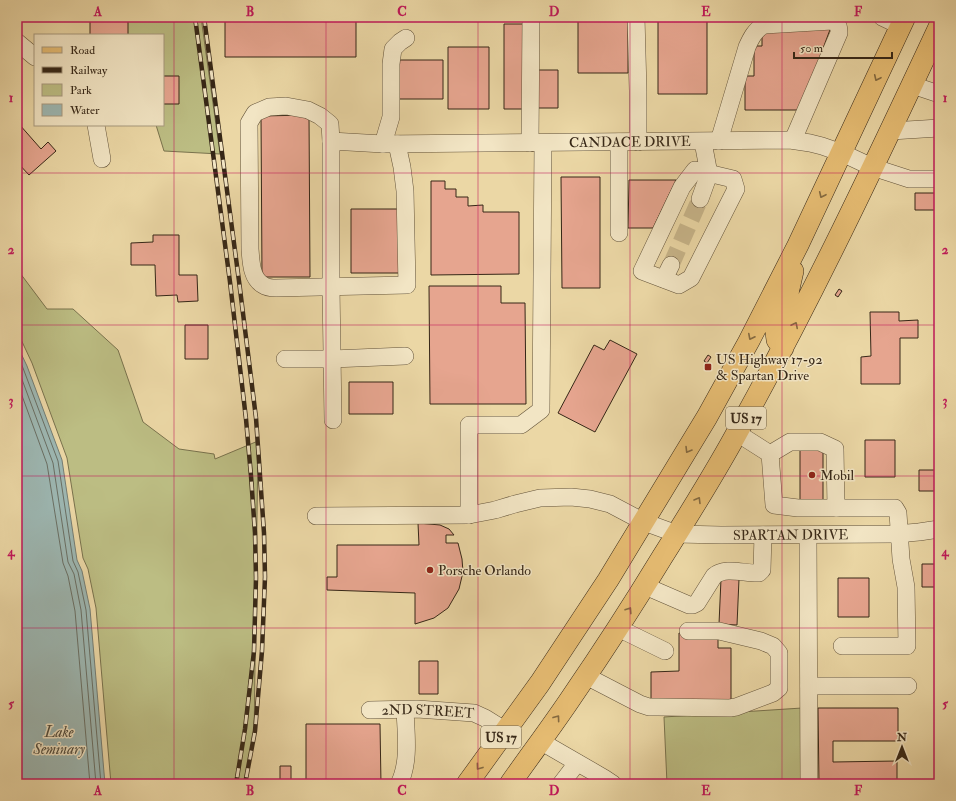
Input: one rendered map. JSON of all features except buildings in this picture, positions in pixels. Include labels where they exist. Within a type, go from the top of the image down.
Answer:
[{"type":"main road","name":"US 17","points":[[467,784],[540,683],[583,619],[708,417],[749,341],[798,244],[903,21]]},
{"type":"main road","name":"US 17","points":[[510,784],[618,628],[696,504],[737,433],[828,260],[872,167],[891,131],[939,27]]},
{"type":"main road","points":[[783,348],[777,340],[777,324],[786,302],[798,244]]},
{"type":"street","points":[[469,515],[469,425],[521,425],[541,410],[536,143],[531,17]]},
{"type":"street","points":[[636,17],[638,142]]},
{"type":"street","points":[[882,17],[903,21]]},
{"type":"street","points":[[793,140],[839,33],[839,27],[843,20]]},
{"type":"street","points":[[700,199],[709,174],[711,141],[747,47],[758,28],[764,25],[843,20]]},
{"type":"street","points":[[333,420],[331,287],[331,141],[330,124],[320,116],[308,110],[286,106],[269,107],[255,113],[249,123],[250,249],[252,266],[256,278],[263,285],[276,288],[331,287],[407,285],[405,191],[402,167],[390,144],[391,64],[393,49],[406,38]]},
{"type":"street","points":[[17,42],[34,56]]},
{"type":"street","points":[[912,85],[939,94]]},
{"type":"street","points":[[96,126],[102,159]]},
{"type":"street","points":[[891,131],[939,128]]},
{"type":"street","name":"CANDACE DRIVE","points":[[331,141],[390,144],[793,140],[842,152],[872,167],[909,178],[939,179]]},
{"type":"street","points":[[619,142],[619,233]]},
{"type":"street","points":[[694,170],[709,174],[733,179],[736,189],[690,278],[679,285],[668,272],[642,271],[682,186],[694,170]]},
{"type":"street","points":[[285,359],[406,356]]},
{"type":"street","points":[[737,433],[770,454]]},
{"type":"street","points":[[770,454],[790,442],[820,442],[835,449],[836,508]]},
{"type":"street","points":[[770,454],[774,505],[798,508],[895,508],[898,513],[901,559],[906,587],[907,646],[842,646]]},
{"type":"street","name":"SPARTAN DRIVE","points":[[316,516],[469,515],[540,498],[571,497],[590,499],[610,504],[644,522],[677,534],[808,535],[899,533],[939,529]]},
{"type":"street","points":[[645,586],[689,605],[693,605],[697,603],[714,576],[718,573],[724,571],[759,573],[762,570],[763,535]]},
{"type":"street","points":[[808,535],[809,784]]},
{"type":"street","points":[[618,628],[665,651]]},
{"type":"street","points":[[586,676],[648,707],[730,708],[773,693],[778,688],[778,653],[773,646],[761,641],[719,632],[688,631]]},
{"type":"street","points":[[809,686],[908,686]]},
{"type":"street","name":"2ND STREET","points":[[370,710],[418,709],[474,713],[506,731]]},
{"type":"street","points":[[399,784],[403,776],[406,756],[405,710]]},
{"type":"street","points":[[540,741],[577,763],[593,779],[613,784]]},
{"type":"street","points":[[561,784],[577,763]]},
{"type":"green space","points":[[121,17],[201,17],[220,154],[164,151],[156,126],[164,126],[164,34],[128,34]]},
{"type":"green space","points":[[17,269],[47,309],[73,309],[118,350],[143,422],[179,449],[214,454],[215,459],[258,441],[254,741],[245,784],[111,784],[96,608],[88,569],[83,558],[67,458],[32,363],[17,331]]},
{"type":"green space","points":[[802,708],[803,784],[667,784],[664,717]]},
{"type":"water","name":"Lake Seminary","points":[[17,345],[27,366],[62,460],[77,560],[82,571],[90,609],[105,784],[17,784]]},
{"type":"tunnel","points":[[671,265],[700,199]]},
{"type":"railway","points":[[195,17],[230,282],[246,419],[255,533],[256,578],[254,651],[245,729],[236,784]]},
{"type":"railway","points":[[204,17],[256,418],[264,533],[265,577],[262,651],[255,731],[245,784]]},
{"type":"place","name":"US Highway 17-92 & Spartan Drive","points":[[708,367]]},
{"type":"place","name":"Mobil","points":[[812,475]]},
{"type":"place","name":"Porsche Orlando","points":[[430,570]]}]
